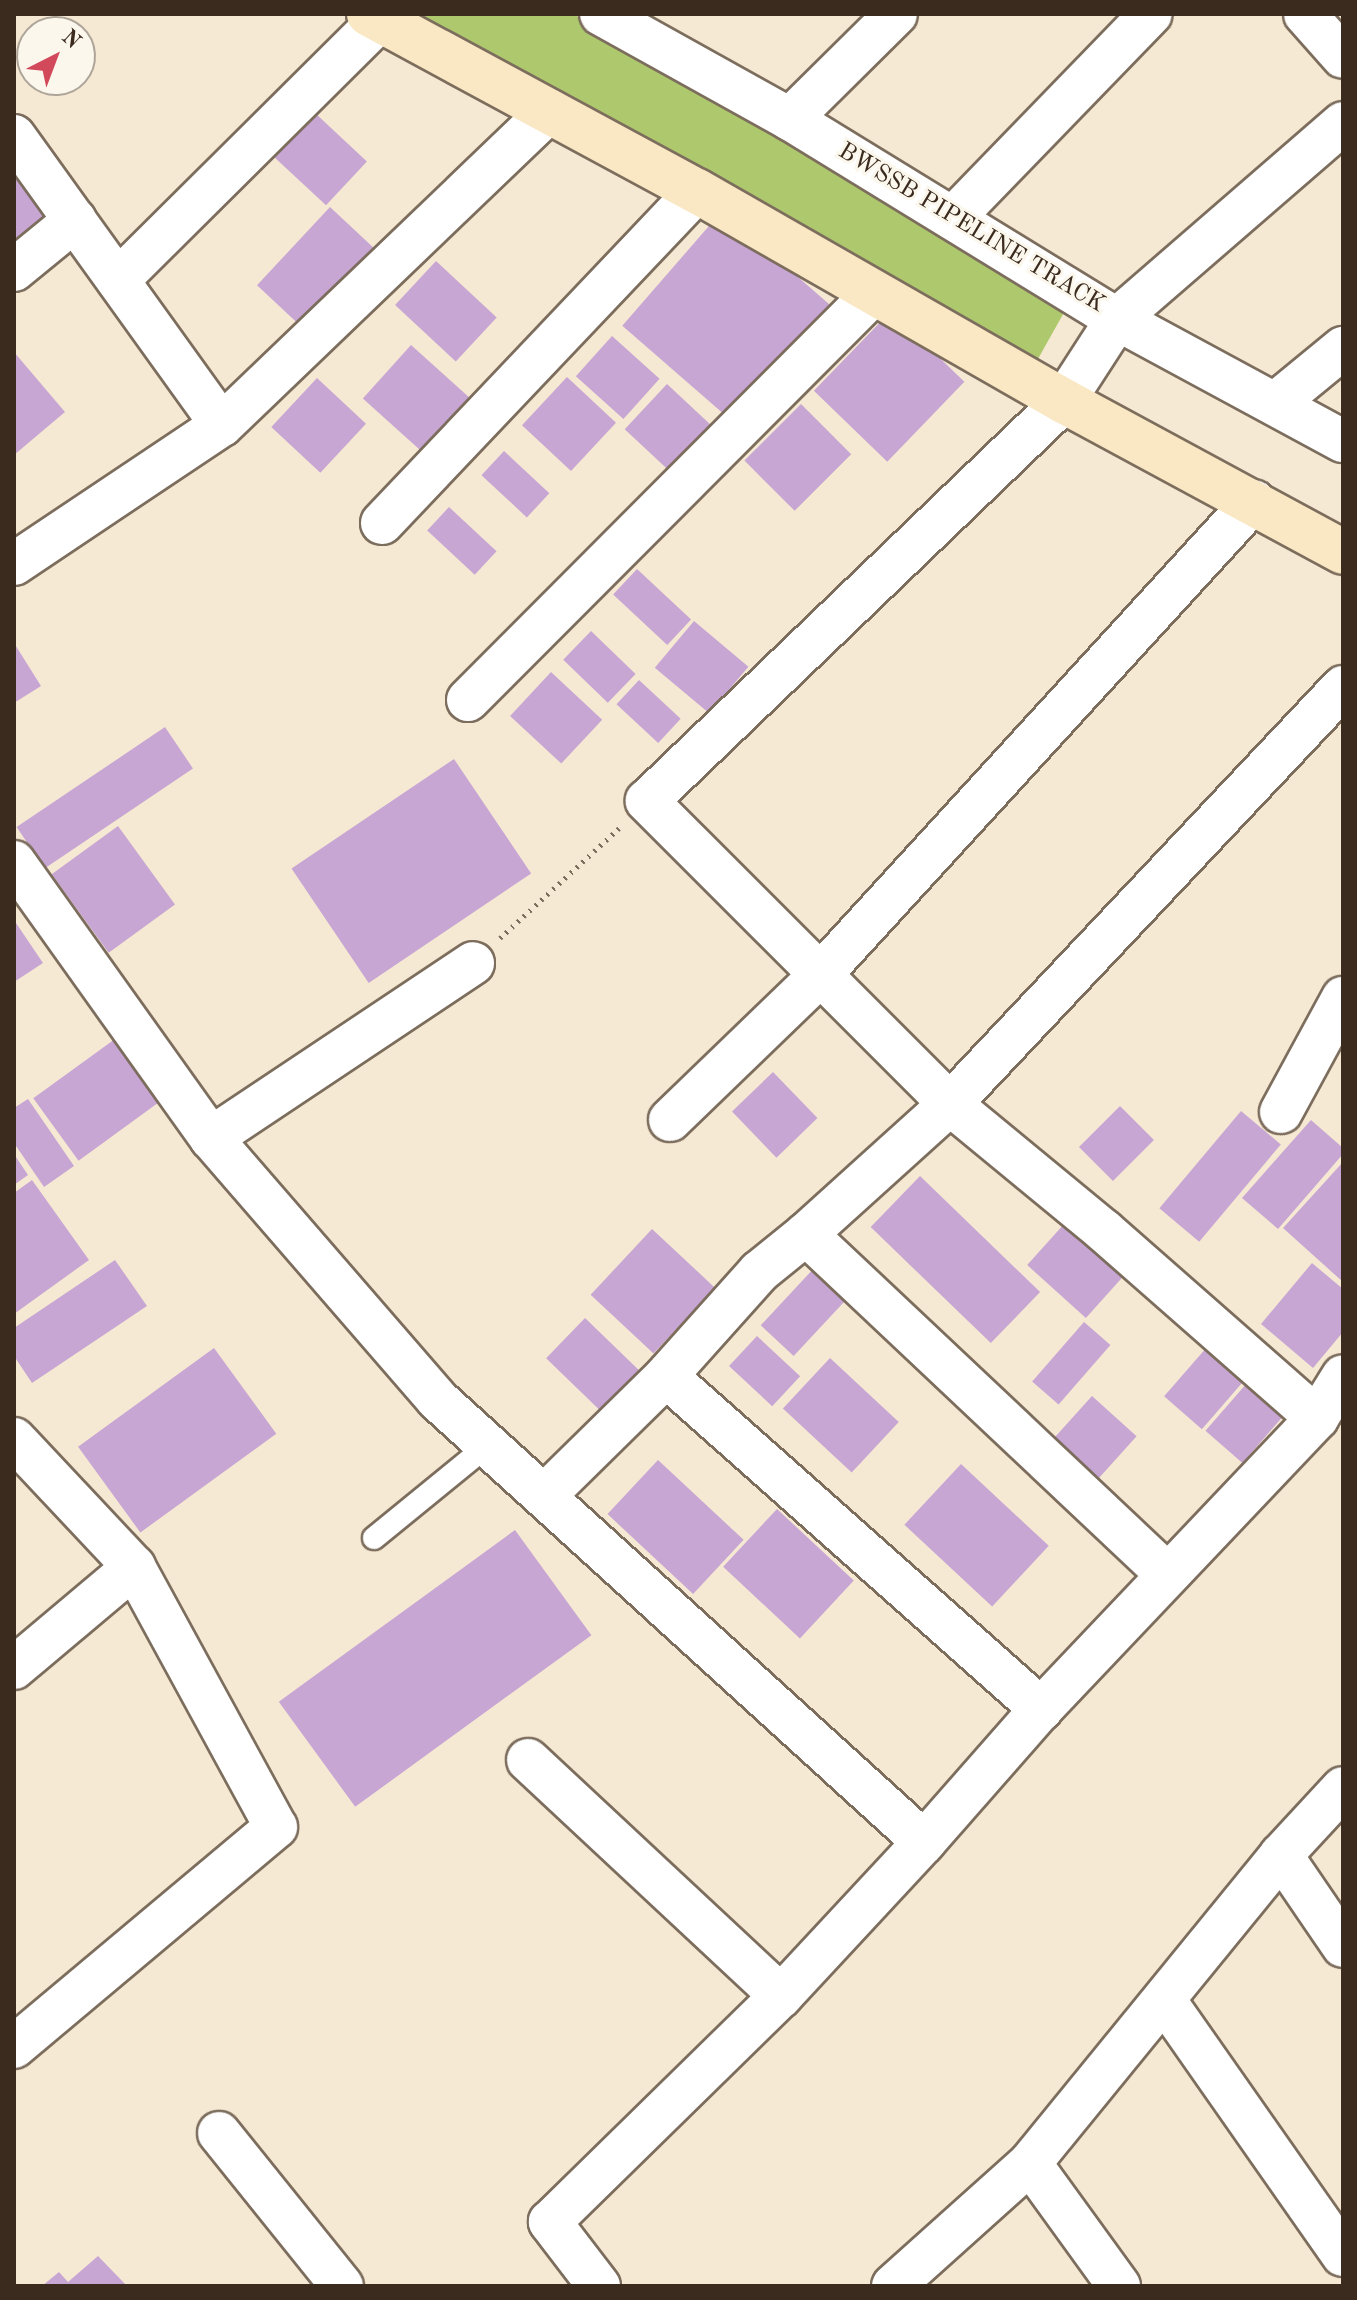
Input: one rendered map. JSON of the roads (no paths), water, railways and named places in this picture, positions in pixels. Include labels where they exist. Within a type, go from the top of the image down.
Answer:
[{"type":"street","name":"BWSSB PIPELINE TRACK","points":[[601,14],[790,119],[1117,319],[1343,441]]},
{"type":"street","points":[[790,119],[896,14]]},
{"type":"street","points":[[953,218],[1151,14]]},
{"type":"street","points":[[1305,14],[1343,57]]},
{"type":"street","points":[[118,280],[375,17],[697,191],[1064,401],[1254,501],[1343,552]]},
{"type":"street","points":[[14,564],[222,425],[550,111]]},
{"type":"street","points":[[1317,1418],[1103,1230],[950,1104],[647,801],[1064,401],[1117,319],[1343,123]]},
{"type":"street","points":[[14,136],[222,425]]},
{"type":"street","points":[[382,523],[697,191]]},
{"type":"street","points":[[14,270],[75,220]]},
{"type":"street","points":[[468,700],[874,293]]},
{"type":"street","points":[[1276,403],[1343,348]]},
{"type":"street","points":[[670,1120],[821,974],[1254,501]]},
{"type":"street","points":[[545,1495],[666,1376],[759,1272],[806,1234],[950,1104],[1343,687]]},
{"type":"street","points":[[14,862],[211,1138],[438,1400],[924,1842]]},
{"type":"street","points":[[211,1138],[473,963]]},
{"type":"street","points":[[1281,1112],[1343,998]]},
{"type":"street","points":[[806,1234],[1167,1574]]},
{"type":"street","points":[[666,1376],[1041,1709]]},
{"type":"street","points":[[599,2286],[550,2222],[781,1996],[924,1842],[1041,1709],[1317,1418],[1343,1376]]},
{"type":"street","points":[[14,1439],[134,1567],[276,1827],[14,2047]]},
{"type":"street","points":[[14,1668],[134,1567]]},
{"type":"street","points":[[528,1760],[781,1996]]},
{"type":"street","points":[[893,2286],[1030,2163],[1281,1855],[1343,1788]]},
{"type":"street","points":[[1281,1855],[1343,1946]]},
{"type":"street","points":[[1165,2001],[1343,2255]]},
{"type":"street","points":[[219,2133],[342,2286]]},
{"type":"street","points":[[1030,2163],[1119,2286]]},
{"type":"lane","points":[[374,1538],[487,1446]]}]
